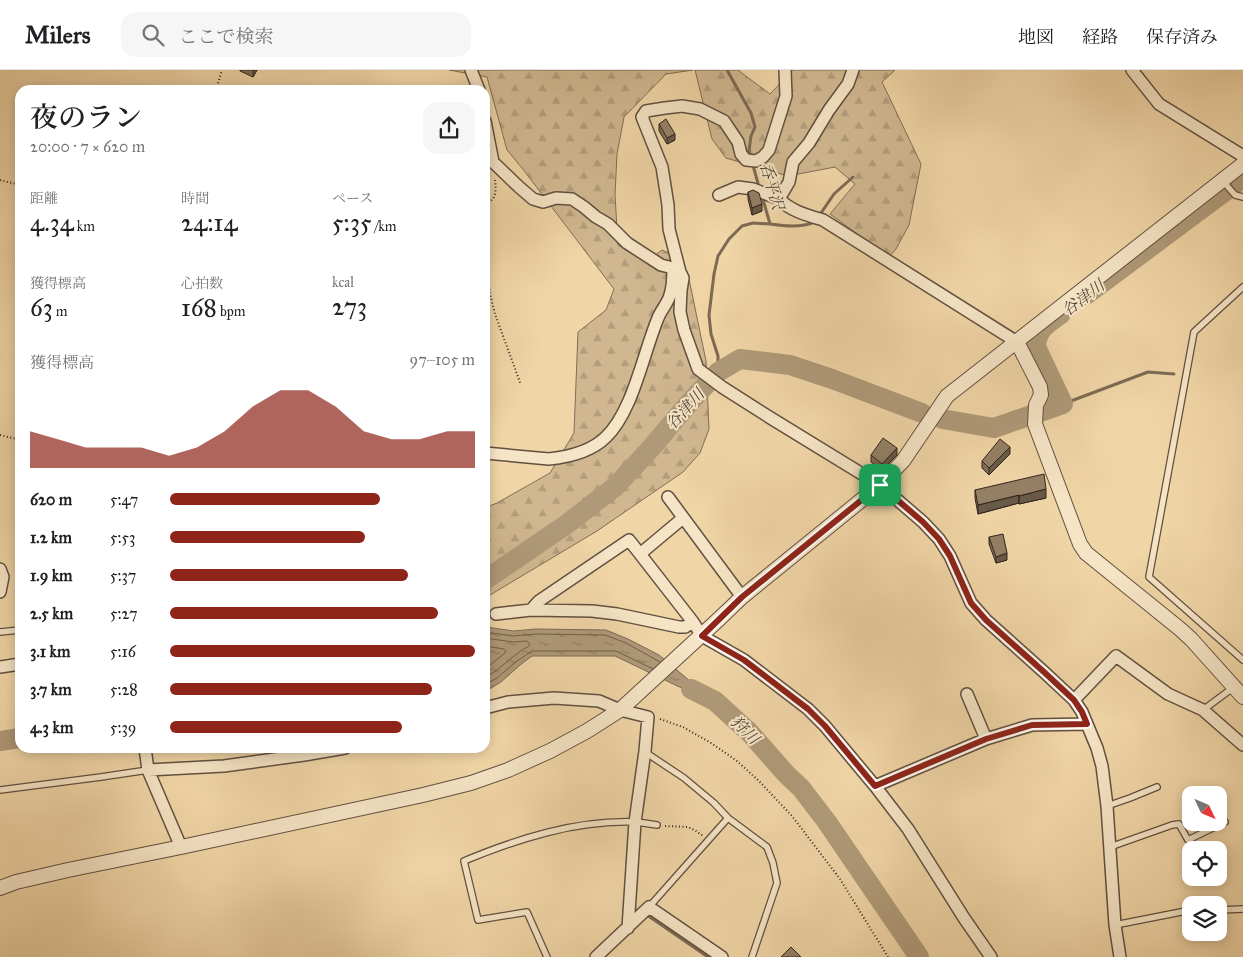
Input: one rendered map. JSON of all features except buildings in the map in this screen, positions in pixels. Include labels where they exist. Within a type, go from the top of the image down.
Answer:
[{"type":"street","points":[[471,70],[476,85]]},
{"type":"street","points":[[785,70],[786,96],[769,150],[756,161],[746,160],[741,154],[738,142],[724,121],[700,109],[682,106],[665,108],[646,112],[642,117],[662,167],[668,205],[669,229],[677,270],[683,278],[680,312],[684,330],[698,369],[769,417],[880,485],[923,522],[939,539],[950,556],[971,603],[986,620],[1074,700],[1082,712],[1097,748],[1102,766],[1108,806],[1116,926],[1120,957]]},
{"type":"street","points":[[778,199],[789,182],[793,162],[809,143],[829,110],[848,84],[853,70]]},
{"type":"street","points":[[1132,70],[1158,104],[1243,156]]},
{"type":"street","points":[[490,144],[494,162],[519,188],[533,199],[543,202],[556,198],[572,199],[608,224],[626,243],[661,265],[677,270]]},
{"type":"street","points":[[0,888],[16,882],[68,870],[423,795],[471,783],[508,770],[550,751],[586,731],[624,706],[702,636],[742,597],[880,485],[903,462],[947,396],[1243,164]]},
{"type":"street","points":[[718,196],[738,187],[753,189],[778,199],[798,212],[823,220],[1017,342],[1040,387],[1040,395],[1036,405],[1035,424],[1080,544],[1086,553],[1191,639],[1238,692]]},
{"type":"street","points":[[490,453],[549,459],[558,458],[584,451],[605,438],[619,421],[631,395],[658,316],[670,297],[677,270]]},
{"type":"street","points":[[668,497],[742,597]]},
{"type":"street","points":[[640,554],[684,518]]},
{"type":"street","points":[[531,610],[539,601],[629,540],[702,636],[744,660],[808,709],[825,726],[908,829],[991,957]]},
{"type":"street","points":[[0,569],[3,577],[0,592]]},
{"type":"street","points":[[496,614],[531,610],[592,611],[617,614],[679,627],[693,622]]},
{"type":"street","points":[[1074,700],[1116,656],[1168,694],[1203,710],[1243,746]]},
{"type":"street","points":[[0,667],[15,665]]},
{"type":"street","points":[[967,694],[986,739]]},
{"type":"street","points":[[490,707],[508,702],[554,698],[624,706],[648,716],[635,822],[628,928]]},
{"type":"street","points":[[875,786],[986,739],[1032,725],[1087,724]]},
{"type":"street","points":[[181,847],[147,759],[224,766],[316,753]]},
{"type":"street","points":[[596,957],[649,907],[722,957]]},
{"type":"lane","points":[[1222,180],[1235,195],[1243,197]]},
{"type":"lane","points":[[1243,288],[1194,332],[1149,577],[1243,660]]},
{"type":"lane","points":[[0,632],[15,630]]},
{"type":"lane","points":[[1203,710],[1238,692]]},
{"type":"lane","points":[[645,751],[684,778],[714,803],[728,818],[767,847],[777,883],[752,957]]},
{"type":"lane","points":[[0,790],[101,777],[147,759]]},
{"type":"lane","points":[[1108,806],[1157,786]]},
{"type":"lane","points":[[649,907],[728,818]]},
{"type":"lane","points":[[547,957],[527,912],[478,920],[464,861],[494,848],[584,824],[635,822],[657,825]]},
{"type":"lane","points":[[1110,847],[1172,825],[1179,824],[1182,829]]},
{"type":"lane","points":[[1183,831],[1188,840],[1206,831]]},
{"type":"lane","points":[[1227,910],[1243,909]]},
{"type":"lane","points":[[1116,926],[1182,912]]},
{"type":"path","points":[[218,85],[222,70]]},
{"type":"path","points":[[490,203],[496,194],[494,162]]},
{"type":"path","points":[[0,180],[15,184]]},
{"type":"path","points":[[490,294],[494,314],[521,385]]},
{"type":"path","points":[[0,435],[15,439]]},
{"type":"path","points":[[648,716],[683,727],[737,761],[759,781],[792,816],[834,871],[888,957]]},
{"type":"path","points":[[657,825],[688,827],[710,839]]},
{"type":"green space","points":[[449,70],[693,70],[666,74],[624,117],[617,154],[615,195],[618,245],[646,262],[662,250],[671,254],[682,265],[689,279],[706,361],[709,429],[700,453],[683,472],[597,531],[490,595],[490,506],[550,473],[574,433],[578,332],[606,310],[614,289],[507,150],[487,77]]},
{"type":"green space","points":[[695,70],[739,70],[770,94],[793,70],[895,70],[882,82],[921,164],[909,225],[896,249],[889,257],[830,214],[855,184],[835,167],[788,176],[726,158],[712,139]]},
{"type":"water","points":[[490,628],[514,631],[536,629],[606,630],[659,655],[721,707],[615,656],[532,656],[490,689]]},
{"type":"waterway","name":"呑平沢","points":[[727,70],[751,113],[755,127],[751,136],[749,151],[759,187]]},
{"type":"waterway","points":[[821,213],[834,194],[853,177]]},
{"type":"waterway","name":"谷津川","points":[[1086,295],[1243,178]]},
{"type":"waterway","name":"呑平沢","points":[[718,372],[718,356],[711,334],[709,315],[718,256],[729,239],[742,226],[753,223],[770,224],[762,196]]},
{"type":"waterway","points":[[770,224],[798,226],[815,222]]},
{"type":"waterway","name":"谷津川","points":[[942,419],[994,428],[1063,404],[1036,347],[1041,331],[1061,314]]},
{"type":"waterway","name":"谷津川","points":[[490,577],[567,524],[616,486],[718,372],[740,359],[790,365],[922,413]]},
{"type":"waterway","points":[[1063,404],[1148,372],[1174,374]]},
{"type":"waterway","name":"狩川","points":[[691,689],[715,701],[750,733],[801,788],[827,822],[919,957]]},
{"type":"waterway","name":"狩川","points":[[0,741],[15,739]]},
{"type":"waterway","points":[[645,916],[647,915],[708,957]]},
{"type":"route","points":[[880,485],[923,522],[939,539],[950,556],[971,603],[986,620],[1074,700],[1087,724],[1032,725],[986,739],[875,786],[825,726],[808,709],[744,660],[702,636],[742,597],[880,485]]}]
